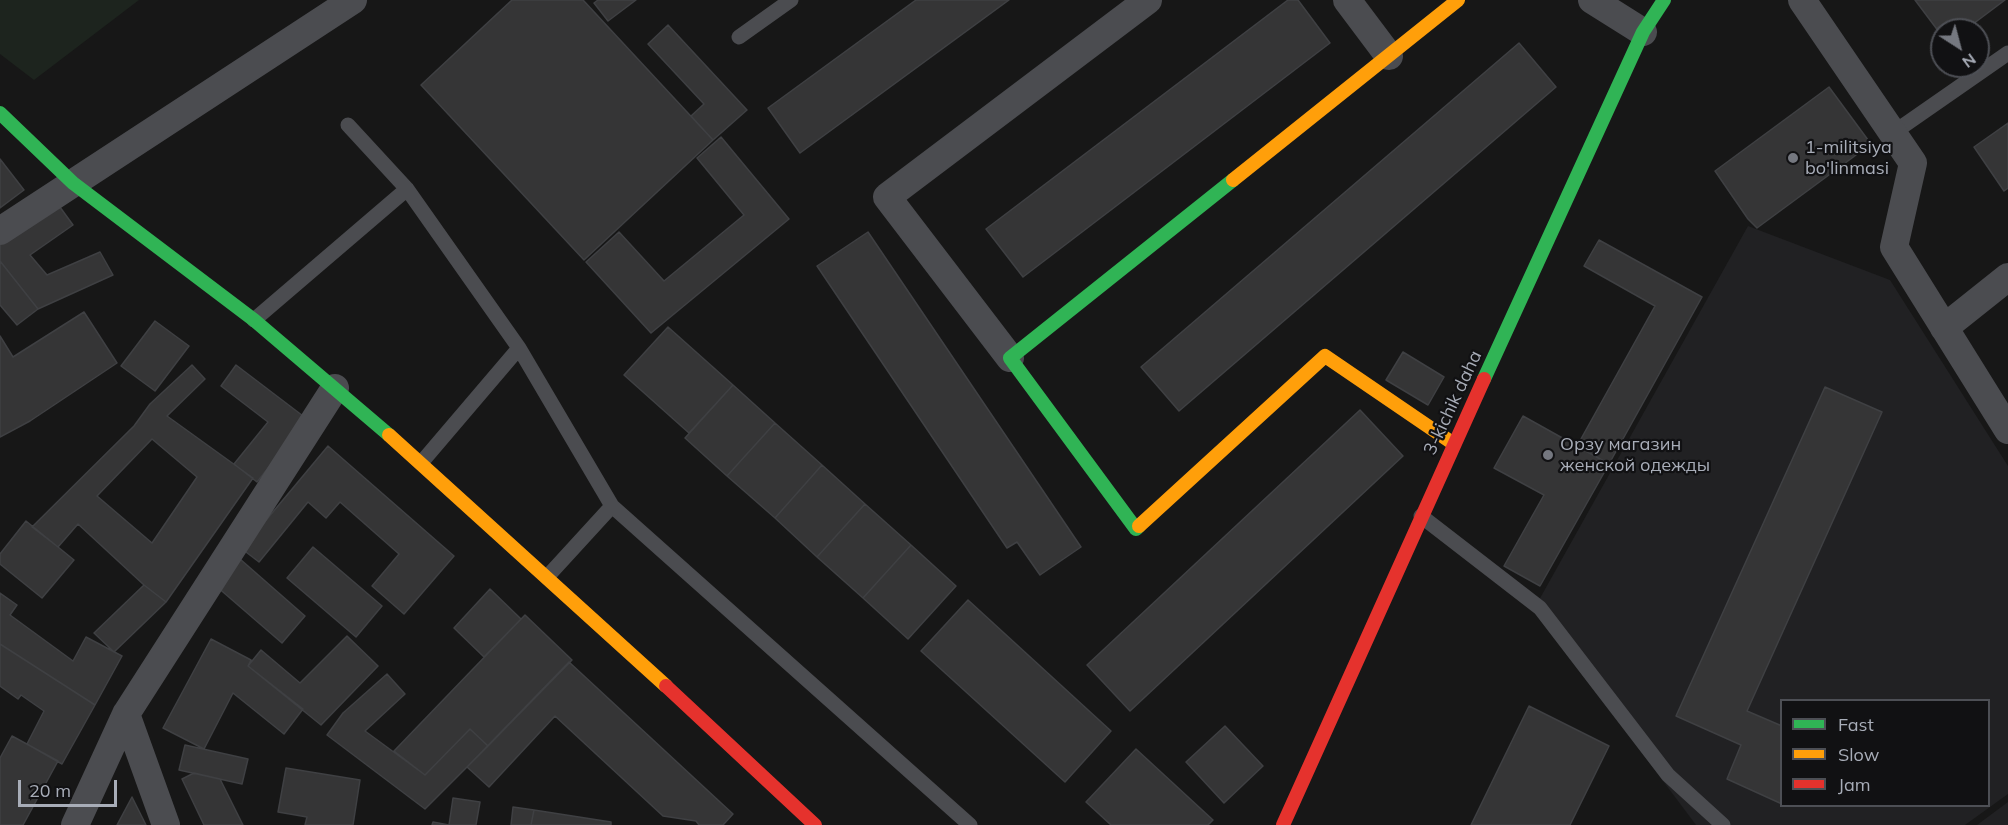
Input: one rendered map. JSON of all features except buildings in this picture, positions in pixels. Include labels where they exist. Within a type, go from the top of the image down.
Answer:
[{"type":"street","points":[[0,231],[352,0]]},
{"type":"street","points":[[1148,0],[887,197],[1011,358],[1136,529],[1325,356],[1454,444]]},
{"type":"street","points":[[1347,0],[1389,57]]},
{"type":"street","points":[[1011,358],[1458,0]]},
{"type":"street","points":[[1592,0],[1643,32]]},
{"type":"street","name":"3-kichik daha","points":[[1283,825],[1421,516],[1643,32],[1664,0]]},
{"type":"street","points":[[1808,2],[1913,163],[1894,248],[2008,430]]},
{"type":"street","points":[[0,113],[73,183],[254,320],[421,463],[718,733],[815,825]]},
{"type":"street","points":[[1944,328],[2008,276]]},
{"type":"street","points":[[75,825],[126,714],[335,388]]},
{"type":"street","points":[[126,714],[166,825]]},
{"type":"lane","points":[[739,37],[791,0]]},
{"type":"lane","points":[[1893,133],[2008,53]]},
{"type":"lane","points":[[348,125],[407,189],[519,348],[612,506],[970,825]]},
{"type":"lane","points":[[254,320],[407,189]]},
{"type":"lane","points":[[421,463],[519,348]]},
{"type":"lane","points":[[547,577],[612,506]]},
{"type":"lane","points":[[1421,516],[1540,608],[1668,776],[1723,825]]},
{"type":"shaded area","points":[[0,0],[139,0],[34,80],[0,54]]},
{"type":"shaded area","points":[[1748,226],[1890,280],[2008,466],[2008,794],[1990,807],[1990,699],[1780,699],[1780,807],[1990,807],[1965,825],[1696,825],[1534,609]]},
{"type":"shaded area","points":[[2008,802],[2008,825],[1977,825]]},
{"type":"traffic: fast","points":[[1484,379],[1643,32],[1664,0]]},
{"type":"traffic: fast","points":[[0,113],[73,183],[254,320],[389,435]]},
{"type":"traffic: fast","points":[[1139,526],[1136,529],[1010,358],[1233,180]]},
{"type":"traffic: slow","points":[[1233,180],[1458,0]]},
{"type":"traffic: slow","points":[[1139,526],[1325,356],[1454,444]]},
{"type":"traffic: slow","points":[[389,435],[666,686]]},
{"type":"traffic: jam","points":[[1283,825],[1484,379]]},
{"type":"traffic: jam","points":[[666,686],[815,825]]},
{"type":"place","name":"1-militsiya bo'linmasi","points":[[1793,158]]},
{"type":"place","name":"Орзу магазин женской одежды","points":[[1548,455]]}]
